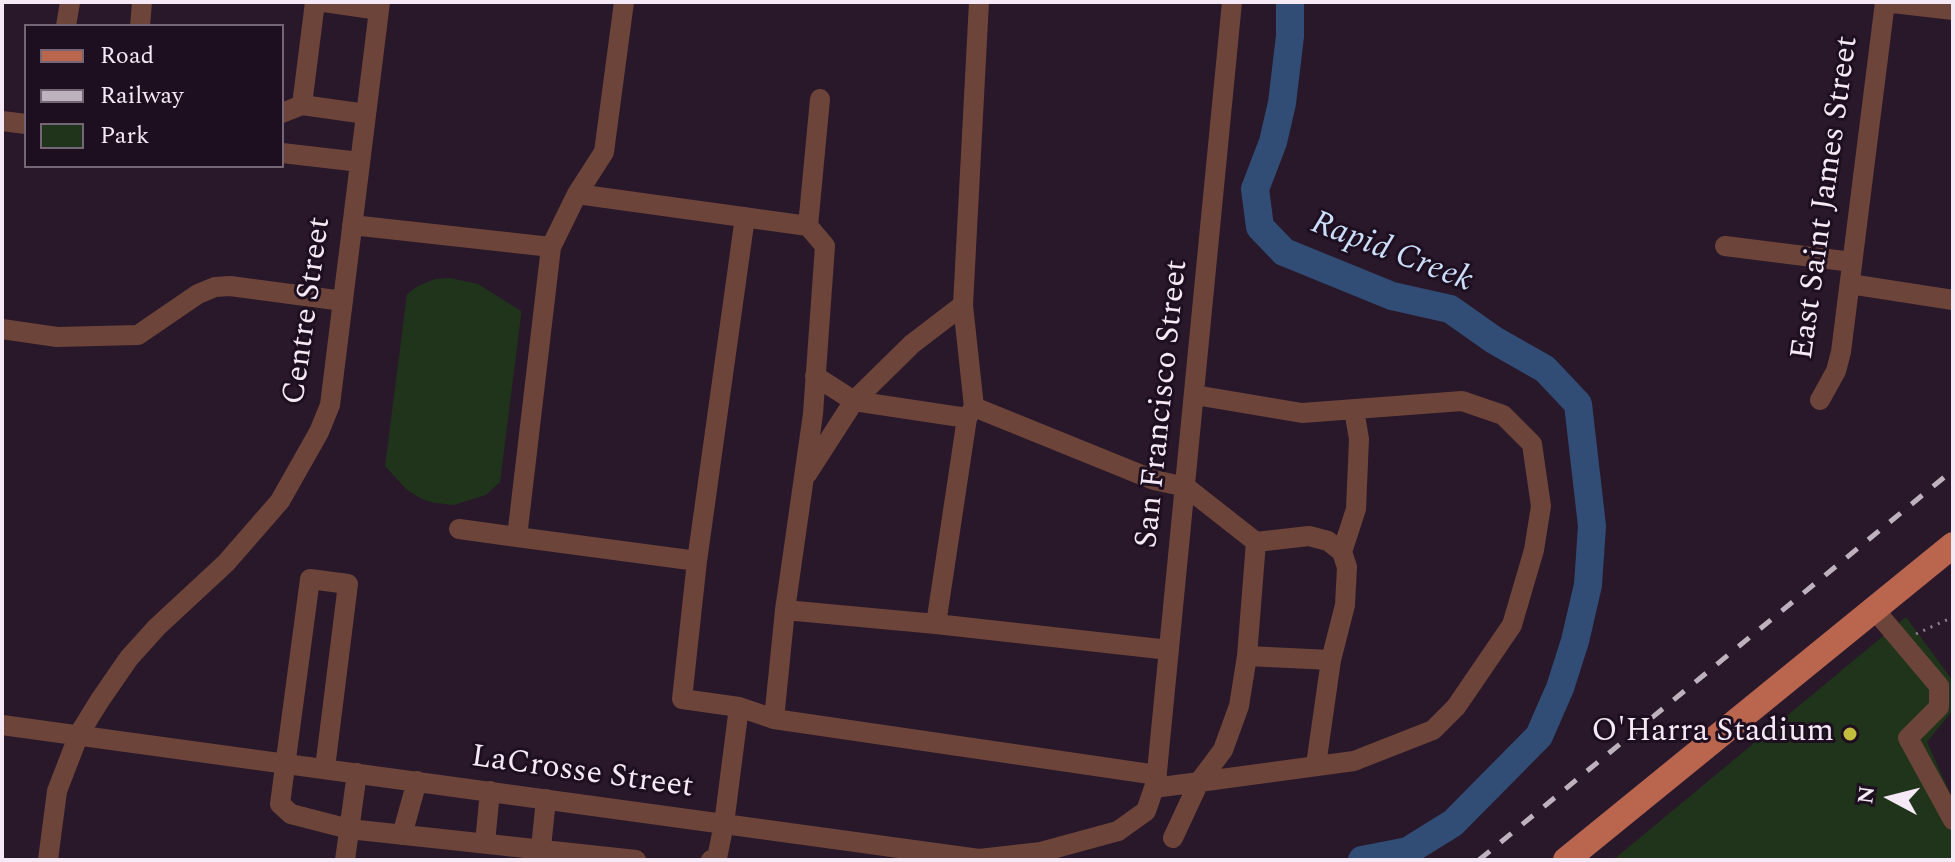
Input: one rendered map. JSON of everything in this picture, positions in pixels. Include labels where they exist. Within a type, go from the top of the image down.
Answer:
[{"type":"main road","points":[[1566,860],[1953,545]]},
{"type":"street","points":[[66,24],[70,2]]},
{"type":"street","points":[[140,24],[142,2]]},
{"type":"street","points":[[302,105],[315,2]]},
{"type":"street","points":[[324,2],[380,6]]},
{"type":"street","points":[[517,537],[551,247],[577,194],[604,152],[624,2]]},
{"type":"street","points":[[936,624],[970,412],[963,305],[979,2]]},
{"type":"street","name":"San Francisco Street","points":[[1146,811],[1155,782],[1232,2]]},
{"type":"street","points":[[1885,2],[1953,10]]},
{"type":"street","name":"East Saint James Street","points":[[1820,400],[1836,371],[1841,352],[1885,2]]},
{"type":"street","name":"Centre Street","points":[[48,860],[57,791],[79,734],[129,658],[157,627],[226,563],[280,501],[301,468],[330,405],[380,6]]},
{"type":"street","points":[[808,226],[820,99]]},
{"type":"street","points":[[284,112],[302,105],[366,114]]},
{"type":"street","points":[[2,121],[24,124]]},
{"type":"street","points":[[284,153],[360,162]]},
{"type":"street","points":[[577,194],[808,226],[825,246],[815,376],[774,719]]},
{"type":"street","points":[[745,217],[697,561],[682,699],[739,707],[774,719],[1155,782],[1199,782],[1354,761],[1433,730],[1456,707],[1512,625],[1534,550],[1541,506],[1532,444],[1503,415],[1462,401],[1302,413],[1195,395]]},
{"type":"street","points":[[352,225],[551,247]]},
{"type":"street","points":[[1725,246],[1852,262]]},
{"type":"street","points":[[1850,284],[1953,300]]},
{"type":"street","points":[[2,329],[57,337],[138,335],[198,294],[215,287],[230,286],[343,301]]},
{"type":"street","points":[[803,481],[854,401],[912,344],[963,305]]},
{"type":"street","points":[[815,376],[854,401],[970,412],[1154,480],[1186,487],[1256,542],[1309,536],[1328,541],[1342,552],[1347,567],[1345,605],[1331,660],[1316,765]]},
{"type":"street","points":[[1342,552],[1356,509],[1359,439],[1354,410]]},
{"type":"street","points":[[459,529],[697,561]]},
{"type":"street","points":[[1173,838],[1199,782],[1223,750],[1239,706],[1247,656],[1256,542]]},
{"type":"street","points":[[325,768],[348,584],[310,579],[280,804],[291,814],[349,829],[636,860]]},
{"type":"street","points":[[1874,609],[1939,686],[1939,707],[1908,738],[1953,820]]},
{"type":"street","points":[[785,610],[1169,650]]},
{"type":"street","points":[[1247,656],[1331,660]]},
{"type":"street","points":[[711,860],[717,858],[724,824],[739,707]]},
{"type":"street","name":"LaCrosse Street","points":[[2,725],[979,859],[1041,852],[1118,831],[1146,811]]},
{"type":"street","points":[[345,860],[357,773]]},
{"type":"street","points":[[402,835],[417,781]]},
{"type":"street","points":[[485,843],[490,791]]},
{"type":"street","points":[[541,848],[546,799]]},
{"type":"path","points":[[1903,643],[1953,617]]},
{"type":"green space","points":[[450,278],[478,284],[521,311],[500,482],[486,495],[454,505],[422,499],[407,490],[385,466],[407,294],[435,279]]},
{"type":"green space","name":"O'Harra Stadium","points":[[1906,617],[1953,681],[1953,710],[1927,742],[1953,800],[1953,860],[1613,860]]},
{"type":"waterway","name":"Rapid Creek","points":[[1290,2],[1290,36],[1282,103],[1273,142],[1255,189],[1260,227],[1284,252],[1392,296],[1450,309],[1494,340],[1545,369],[1578,404],[1592,526],[1588,585],[1575,641],[1560,688],[1539,736],[1453,823],[1408,851],[1362,860]]},
{"type":"railway","points":[[1479,860],[1953,470]]},
{"type":"place","name":"O'Harra Stadium","points":[[1850,734]]}]
